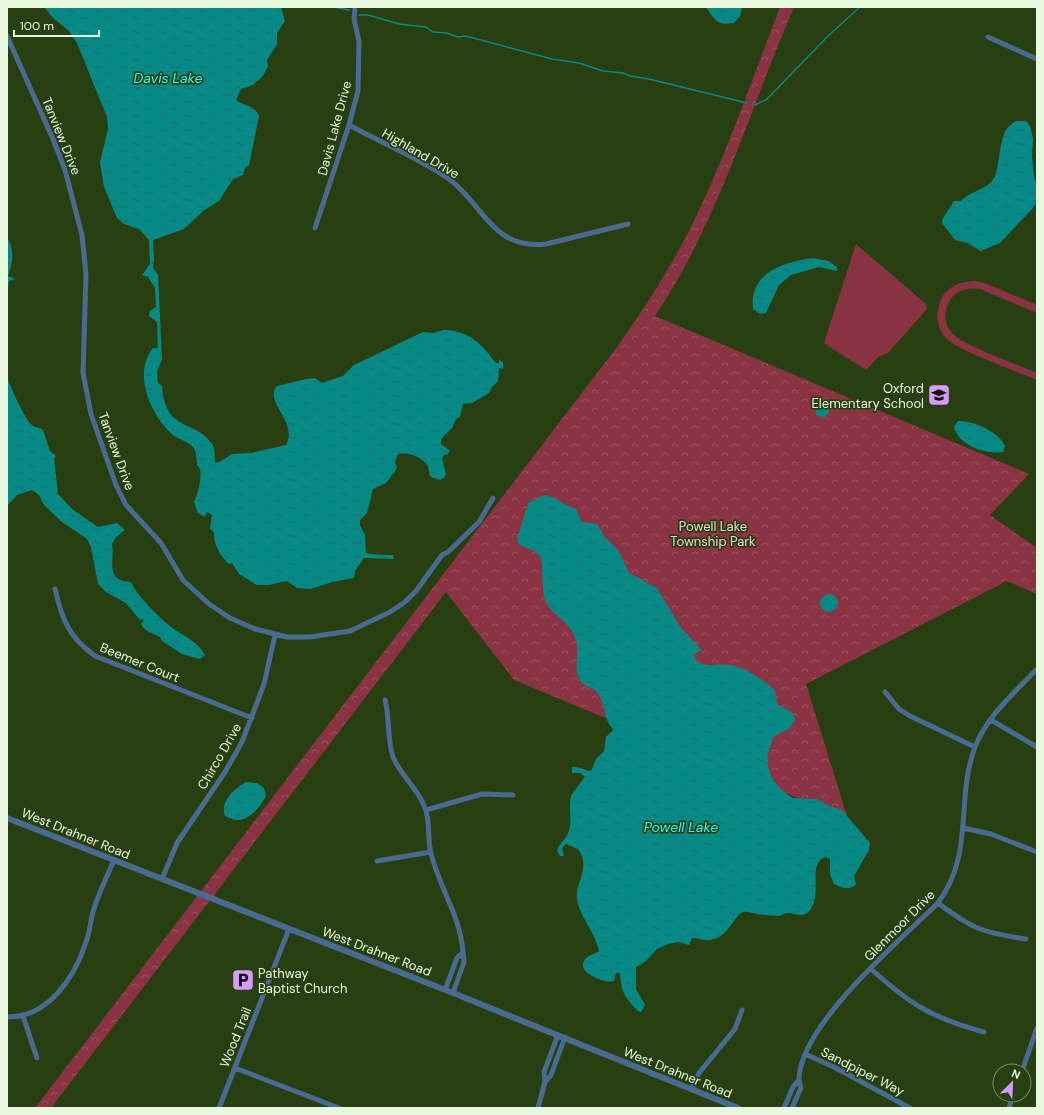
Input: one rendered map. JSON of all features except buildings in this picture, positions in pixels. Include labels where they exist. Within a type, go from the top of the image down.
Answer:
[{"type":"street","name":"Davis Lake Drive","points":[[315,228],[349,126],[358,91],[359,41],[354,19],[355,7]]},
{"type":"street","name":"Tanview Drive","points":[[7,36],[53,139],[65,170],[82,235],[86,275],[83,372],[91,414],[121,496],[138,520],[161,543],[183,580],[196,593],[230,618],[255,629],[275,635],[310,637],[333,635],[350,631],[390,612],[405,602],[416,591],[442,555],[448,552],[479,522],[493,498]]},
{"type":"street","points":[[988,37],[1037,59]]},
{"type":"street","name":"Highland Drive","points":[[349,126],[449,180],[470,199],[488,224],[502,235],[517,241],[537,245],[546,244],[628,224]]},
{"type":"street","name":"Beemer Court","points":[[55,589],[60,610],[69,631],[81,646],[95,656],[252,718]]},
{"type":"street","name":"Chirco Drive","points":[[162,879],[177,843],[225,772],[242,742],[264,684],[275,635]]},
{"type":"street","name":"Glenmoor Drive","points":[[792,1108],[801,1088],[799,1072],[805,1054],[811,1040],[829,1014],[871,969],[938,903],[945,893],[958,865],[968,780],[975,747],[991,720],[1037,669]]},
{"type":"street","points":[[884,692],[899,709],[910,716],[975,747]]},
{"type":"street","points":[[385,700],[388,712],[393,755],[426,810],[430,852],[460,930],[464,962],[453,993]]},
{"type":"street","points":[[991,720],[1037,747]]},
{"type":"street","points":[[426,810],[482,794],[513,795]]},
{"type":"street","name":"West Drahner Road","points":[[7,818],[453,993],[738,1108]]},
{"type":"street","points":[[963,828],[991,834],[1037,852]]},
{"type":"street","points":[[377,861],[430,852]]},
{"type":"street","points":[[7,1017],[23,1016],[38,1009],[51,1000],[64,985],[86,942],[93,910],[114,860]]},
{"type":"street","points":[[938,903],[957,918],[975,929],[1026,939]]},
{"type":"street","name":"Wood Trail","points":[[219,1108],[289,929]]},
{"type":"street","points":[[445,990],[457,958],[463,952]]},
{"type":"street","points":[[871,969],[922,1010],[951,1022],[984,1032]]},
{"type":"street","points":[[692,1089],[699,1073],[735,1029],[742,1010]]},
{"type":"street","points":[[23,1016],[37,1058]]},
{"type":"street","points":[[1025,1063],[1037,1028]]},
{"type":"street","points":[[538,1108],[545,1082],[551,1074],[561,1036]]},
{"type":"street","name":"Sandpiper Way","points":[[805,1054],[834,1067],[910,1108]]},
{"type":"street","points":[[235,1068],[324,1105],[339,1108]]},
{"type":"street","name":"Glenmoor Drive","points":[[784,1108],[793,1087],[799,1080]]},
{"type":"green space","name":"Powell Lake Township Park","points":[[780,7],[794,7],[732,165],[678,280],[655,316],[1029,474],[990,515],[1037,548],[1037,594],[1007,581],[806,684],[848,819],[514,680],[446,592],[51,1108],[35,1108],[617,347],[636,319],[673,261],[702,204],[737,120]]},
{"type":"green space","points":[[856,244],[926,304],[927,309],[888,353],[878,357],[866,370],[824,343]]},
{"type":"green space","points":[[975,281],[985,283],[1037,305],[1037,313],[980,289],[971,288],[956,294],[948,304],[946,309],[946,322],[950,330],[959,339],[968,344],[1037,373],[1037,380],[974,354],[952,342],[942,333],[938,324],[937,315],[940,302],[946,292],[958,284]]},
{"type":"water","name":"Davis Lake","points":[[44,7],[281,7],[285,21],[277,33],[277,44],[267,60],[268,66],[263,76],[253,85],[241,89],[236,100],[252,108],[259,116],[249,165],[245,168],[243,175],[233,179],[219,201],[203,211],[184,229],[153,240],[153,268],[158,275],[162,359],[157,372],[158,383],[162,386],[164,401],[169,411],[182,423],[205,436],[213,446],[215,462],[218,463],[232,454],[251,453],[286,445],[289,437],[288,429],[286,421],[275,401],[274,394],[277,386],[315,378],[322,383],[343,376],[354,365],[423,332],[433,333],[444,330],[454,331],[469,336],[475,340],[486,350],[496,363],[499,363],[499,359],[503,363],[503,369],[499,368],[498,381],[489,393],[472,403],[463,404],[460,417],[456,419],[452,428],[441,439],[441,444],[450,451],[442,458],[446,474],[445,477],[440,480],[431,477],[428,466],[422,459],[410,454],[398,454],[395,462],[397,467],[396,470],[386,483],[373,489],[367,513],[360,520],[360,525],[365,535],[366,553],[393,555],[394,559],[364,558],[355,571],[354,578],[332,582],[311,589],[297,588],[287,581],[268,585],[257,585],[239,574],[232,563],[229,564],[220,553],[216,545],[214,532],[210,529],[212,515],[207,512],[205,517],[198,513],[194,502],[200,481],[200,469],[197,465],[194,449],[189,443],[174,436],[164,426],[151,405],[144,382],[144,370],[147,358],[153,348],[158,348],[157,322],[149,316],[150,311],[156,307],[155,288],[148,277],[142,275],[150,264],[149,240],[139,229],[124,224],[117,218],[104,187],[100,162],[108,129],[107,117],[77,43],[68,30],[53,18]]},
{"type":"water","points":[[706,7],[742,7],[740,16],[734,23],[724,24],[717,21]]},
{"type":"water","points":[[1017,121],[1026,121],[1030,126],[1033,138],[1032,156],[1034,177],[1037,186],[1037,201],[1033,208],[1000,243],[981,251],[967,243],[955,240],[942,223],[943,218],[954,201],[961,201],[965,197],[984,188],[992,181],[997,169],[1003,137],[1006,130]]},
{"type":"water","points":[[7,237],[10,242],[12,252],[11,266],[8,276],[15,279],[9,281],[7,294]]},
{"type":"water","points":[[813,258],[828,261],[837,267],[837,271],[819,267],[791,275],[779,285],[766,313],[760,314],[753,309],[753,296],[757,286],[771,271],[791,262]]},
{"type":"water","points":[[7,377],[14,395],[29,422],[33,426],[43,430],[50,451],[56,456],[54,458],[58,494],[72,509],[98,527],[117,523],[125,530],[116,537],[112,544],[112,569],[114,574],[117,578],[123,581],[131,582],[143,600],[161,618],[198,646],[205,655],[200,659],[182,654],[161,640],[161,638],[145,629],[141,624],[144,619],[140,620],[126,603],[106,592],[98,584],[91,547],[87,539],[62,522],[44,505],[39,495],[32,490],[17,495],[7,506]]},
{"type":"water","points":[[819,403],[825,403],[829,407],[829,413],[825,417],[819,417],[815,413],[815,407]]},
{"type":"water","points":[[958,421],[978,425],[997,436],[1005,446],[1003,452],[989,452],[967,444],[961,439],[954,427]]},
{"type":"water","name":"Powell Lake","points":[[544,495],[576,509],[582,522],[597,524],[604,536],[619,551],[629,573],[657,588],[681,628],[702,650],[694,654],[696,661],[706,665],[729,665],[741,668],[759,678],[775,690],[777,704],[793,713],[795,720],[790,728],[773,737],[768,753],[768,767],[773,779],[782,790],[793,798],[817,799],[831,807],[841,809],[870,843],[869,850],[854,876],[856,884],[851,888],[842,888],[834,884],[830,874],[830,859],[825,857],[820,861],[816,872],[814,903],[810,910],[805,914],[800,915],[788,913],[777,916],[743,912],[740,913],[727,931],[717,938],[708,940],[692,938],[689,945],[678,942],[668,944],[657,949],[646,961],[636,967],[636,989],[645,1005],[641,1012],[638,1011],[624,994],[621,985],[620,973],[616,973],[614,981],[605,981],[593,977],[585,970],[583,965],[585,959],[599,951],[577,900],[578,888],[583,869],[582,856],[578,849],[566,844],[562,848],[564,856],[560,856],[557,851],[567,835],[569,828],[571,796],[585,777],[580,773],[572,773],[572,767],[591,771],[596,759],[604,751],[606,737],[613,730],[608,722],[599,695],[594,689],[583,684],[579,679],[577,674],[577,645],[573,633],[569,627],[548,607],[544,597],[542,564],[539,555],[518,543],[518,536],[528,503]]},
{"type":"water","points":[[825,594],[833,594],[838,599],[836,610],[833,612],[825,612],[820,607],[820,599]]},
{"type":"water","points":[[246,782],[257,783],[264,788],[266,796],[264,800],[255,812],[247,818],[236,820],[225,816],[224,805],[226,800],[237,788]]},
{"type":"waterway","points":[[333,7],[349,10]]},
{"type":"waterway","points":[[755,105],[767,99],[828,36],[860,7]]},
{"type":"waterway","points":[[359,15],[368,15],[399,24],[426,27],[433,32],[447,33],[458,37],[466,36],[552,59],[579,63],[603,71],[623,73],[630,76],[649,79],[747,103]]},
{"type":"place","name":"Oxford Elementary School","points":[[939,395]]},
{"type":"place","name":"Pathway Baptist Church","points":[[243,980]]}]
